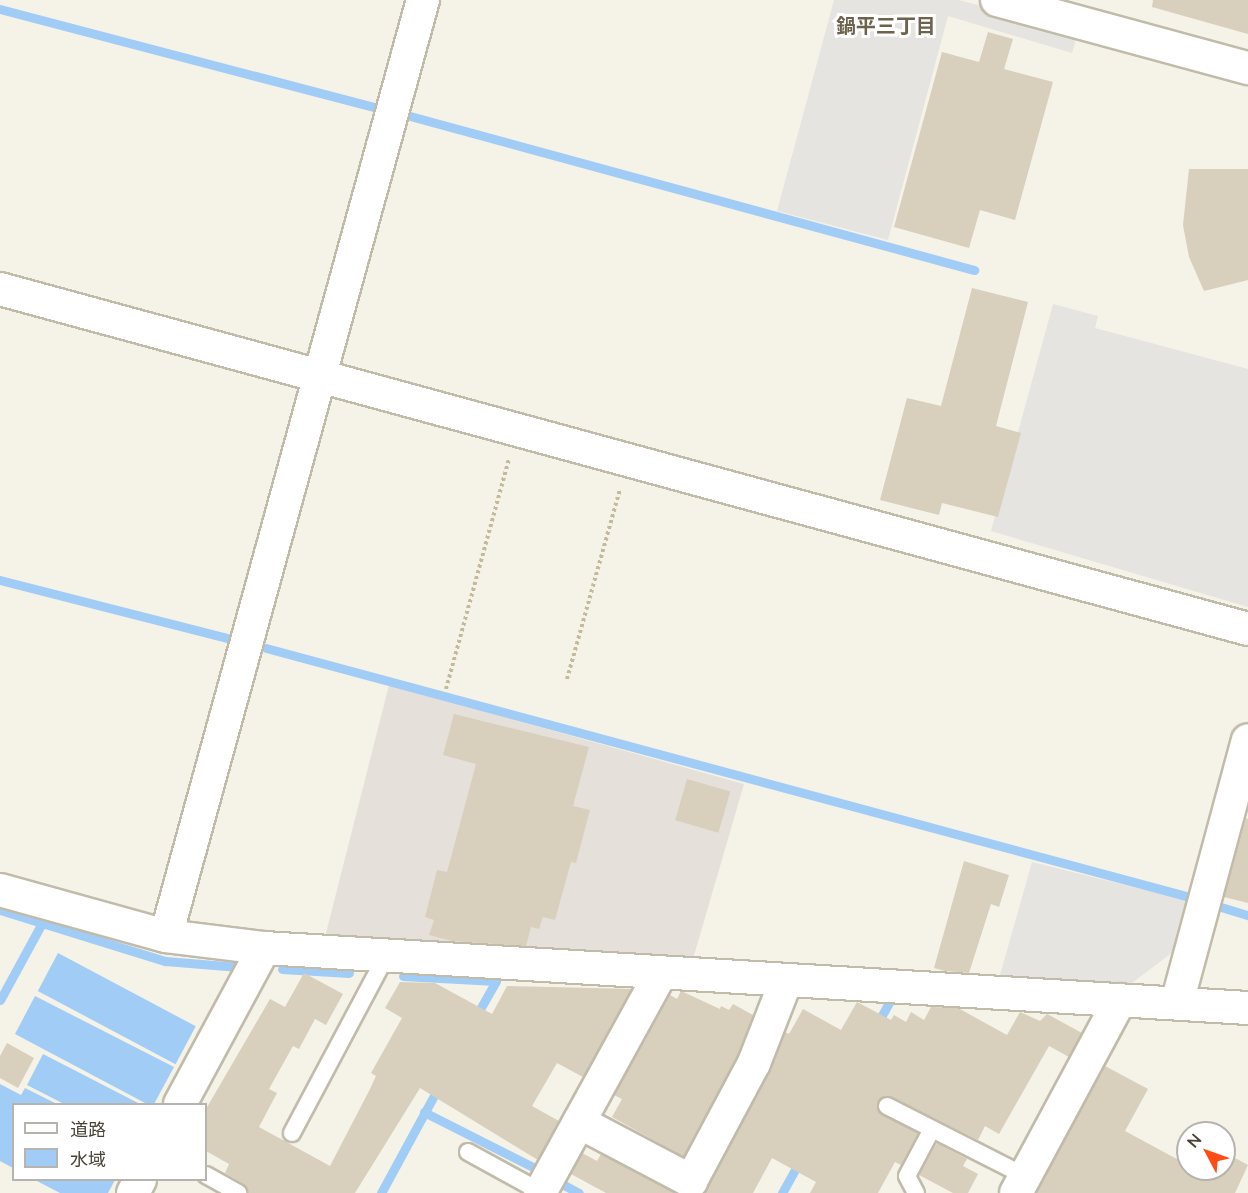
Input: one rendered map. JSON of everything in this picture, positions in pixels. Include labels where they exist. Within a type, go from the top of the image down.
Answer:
[{"type":"street","points":[[166,936],[423,0]]},
{"type":"street","points":[[998,0],[1248,68]]},
{"type":"street","points":[[0,289],[1248,629]]},
{"type":"street","points":[[1177,1003],[1235,842],[1248,740]]},
{"type":"street","points":[[0,890],[166,936],[264,948],[660,975],[1248,1008]]},
{"type":"street","points":[[181,1103],[264,948]]},
{"type":"street","points":[[541,1192],[660,975]]},
{"type":"street","points":[[579,1122],[691,1181],[754,1063],[786,981]]},
{"type":"street","points":[[1020,1185],[1120,1000]]},
{"type":"lane","points":[[292,1133],[386,956]]},
{"type":"lane","points":[[887,1106],[932,1130],[1020,1185]]},
{"type":"lane","points":[[916,1193],[907,1176],[932,1130]]},
{"type":"lane","points":[[468,1152],[541,1192]]},
{"type":"lane","points":[[207,1176],[238,1193]]},
{"type":"path","points":[[446,689],[517,428]]},
{"type":"path","points":[[567,679],[628,459]]},
{"type":"shaded area","points":[[834,0],[959,0],[1078,32],[1072,53],[948,16],[888,240],[777,211]]},
{"type":"shaded area","points":[[1053,304],[1098,316],[1095,328],[1248,369],[1248,607],[991,531]]},
{"type":"shaded area","points":[[389,685],[744,784],[693,959],[324,941]]},
{"type":"shaded area","points":[[1032,862],[1198,903],[1185,943],[1124,989],[998,982]]},
{"type":"water","points":[[58,953],[196,1026],[176,1064],[38,991]]},
{"type":"water","points":[[35,996],[174,1067],[155,1103],[145,1103],[15,1034]]},
{"type":"water","points":[[43,1054],[138,1103],[62,1103],[27,1085]]},
{"type":"water","points":[[0,1084],[21,1095],[25,1088],[55,1103],[12,1103],[12,1167],[0,1161]]},
{"type":"water","points":[[37,1181],[114,1181],[108,1193],[60,1193]]},
{"type":"building","points":[[1153,0],[1248,0],[1248,34],[1152,7]]},
{"type":"building","points":[[988,32],[1013,39],[1004,69],[1053,82],[1015,220],[980,210],[969,248],[894,227],[942,52],[979,62]]},
{"type":"building","points":[[1189,169],[1248,169],[1248,280],[1204,291],[1189,257],[1183,225]]},
{"type":"building","points":[[972,288],[1028,302],[996,426],[1021,433],[998,517],[942,503],[939,515],[880,500],[907,398],[941,406]]},
{"type":"building","points":[[454,714],[589,747],[573,806],[590,810],[576,863],[571,862],[555,920],[543,917],[539,929],[531,927],[526,946],[452,941],[429,935],[434,920],[425,917],[437,870],[447,872],[476,764],[443,755]]},
{"type":"building","points":[[687,779],[730,791],[718,833],[675,820]]},
{"type":"building","points":[[1246,818],[1248,819],[1248,903],[1224,897]]},
{"type":"building","points":[[964,861],[1009,875],[999,907],[991,904],[969,973],[934,968]]},
{"type":"building","points":[[304,973],[343,994],[326,1025],[315,1019],[299,1049],[293,1046],[269,1089],[277,1093],[259,1127],[330,1166],[376,1076],[371,1073],[402,1018],[385,1008],[400,982],[435,983],[492,1014],[507,986],[632,989],[583,1077],[557,1063],[532,1106],[559,1121],[538,1160],[420,1088],[355,1193],[248,1193],[244,1184],[225,1173],[229,1164],[207,1152],[207,1107],[270,999],[285,1007]]},
{"type":"building","points":[[681,991],[720,1009],[721,1006],[729,1010],[733,1004],[753,1015],[738,1055],[684,1157],[612,1117],[622,1099],[614,1095],[670,995],[677,999]]},
{"type":"building","points":[[857,1002],[891,1020],[894,1015],[906,1022],[911,1012],[924,1020],[931,1007],[958,1008],[1007,1035],[1020,1012],[1040,1021],[1047,1014],[1082,1033],[1069,1057],[1049,1046],[999,1134],[985,1126],[978,1140],[892,1097],[881,1098],[879,1112],[918,1133],[901,1165],[895,1162],[878,1193],[810,1193],[816,1182],[772,1158],[753,1193],[704,1193],[770,1071],[785,1032],[789,1034],[803,1009],[841,1030]]},
{"type":"building","points":[[7,1043],[34,1058],[18,1088],[0,1078],[0,1056]]},
{"type":"building","points":[[1105,1066],[1148,1089],[1125,1131],[1176,1159],[1176,1181],[1236,1181],[1236,1158],[1248,1165],[1235,1193],[1036,1193]]},
{"type":"building","points":[[937,1143],[967,1159],[963,1166],[978,1174],[968,1193],[953,1193],[919,1175]]},
{"type":"building","points":[[582,1153],[597,1161],[601,1154],[675,1193],[606,1193],[571,1174]]},
{"type":"waterway","points":[[0,9],[378,108]]},
{"type":"waterway","points":[[410,116],[974,270]]},
{"type":"waterway","points":[[0,580],[236,640]]},
{"type":"waterway","points":[[266,648],[1197,899]]},
{"type":"waterway","points":[[1221,907],[1248,915]]},
{"type":"waterway","points":[[0,910],[165,961],[239,967]]},
{"type":"waterway","points":[[0,1000],[42,923]]},
{"type":"waterway","points":[[282,969],[349,973]]},
{"type":"waterway","points":[[403,976],[496,981],[475,1018]]},
{"type":"waterway","points":[[876,1026],[889,1003]]},
{"type":"waterway","points":[[381,1193],[439,1086]]},
{"type":"waterway","points":[[424,1112],[533,1167]]},
{"type":"waterway","points":[[782,1193],[800,1161]]},
{"type":"waterway","points":[[562,1184],[579,1193]]},
{"type":"district","name":"鍋平三丁目","points":[[886,25]]}]
